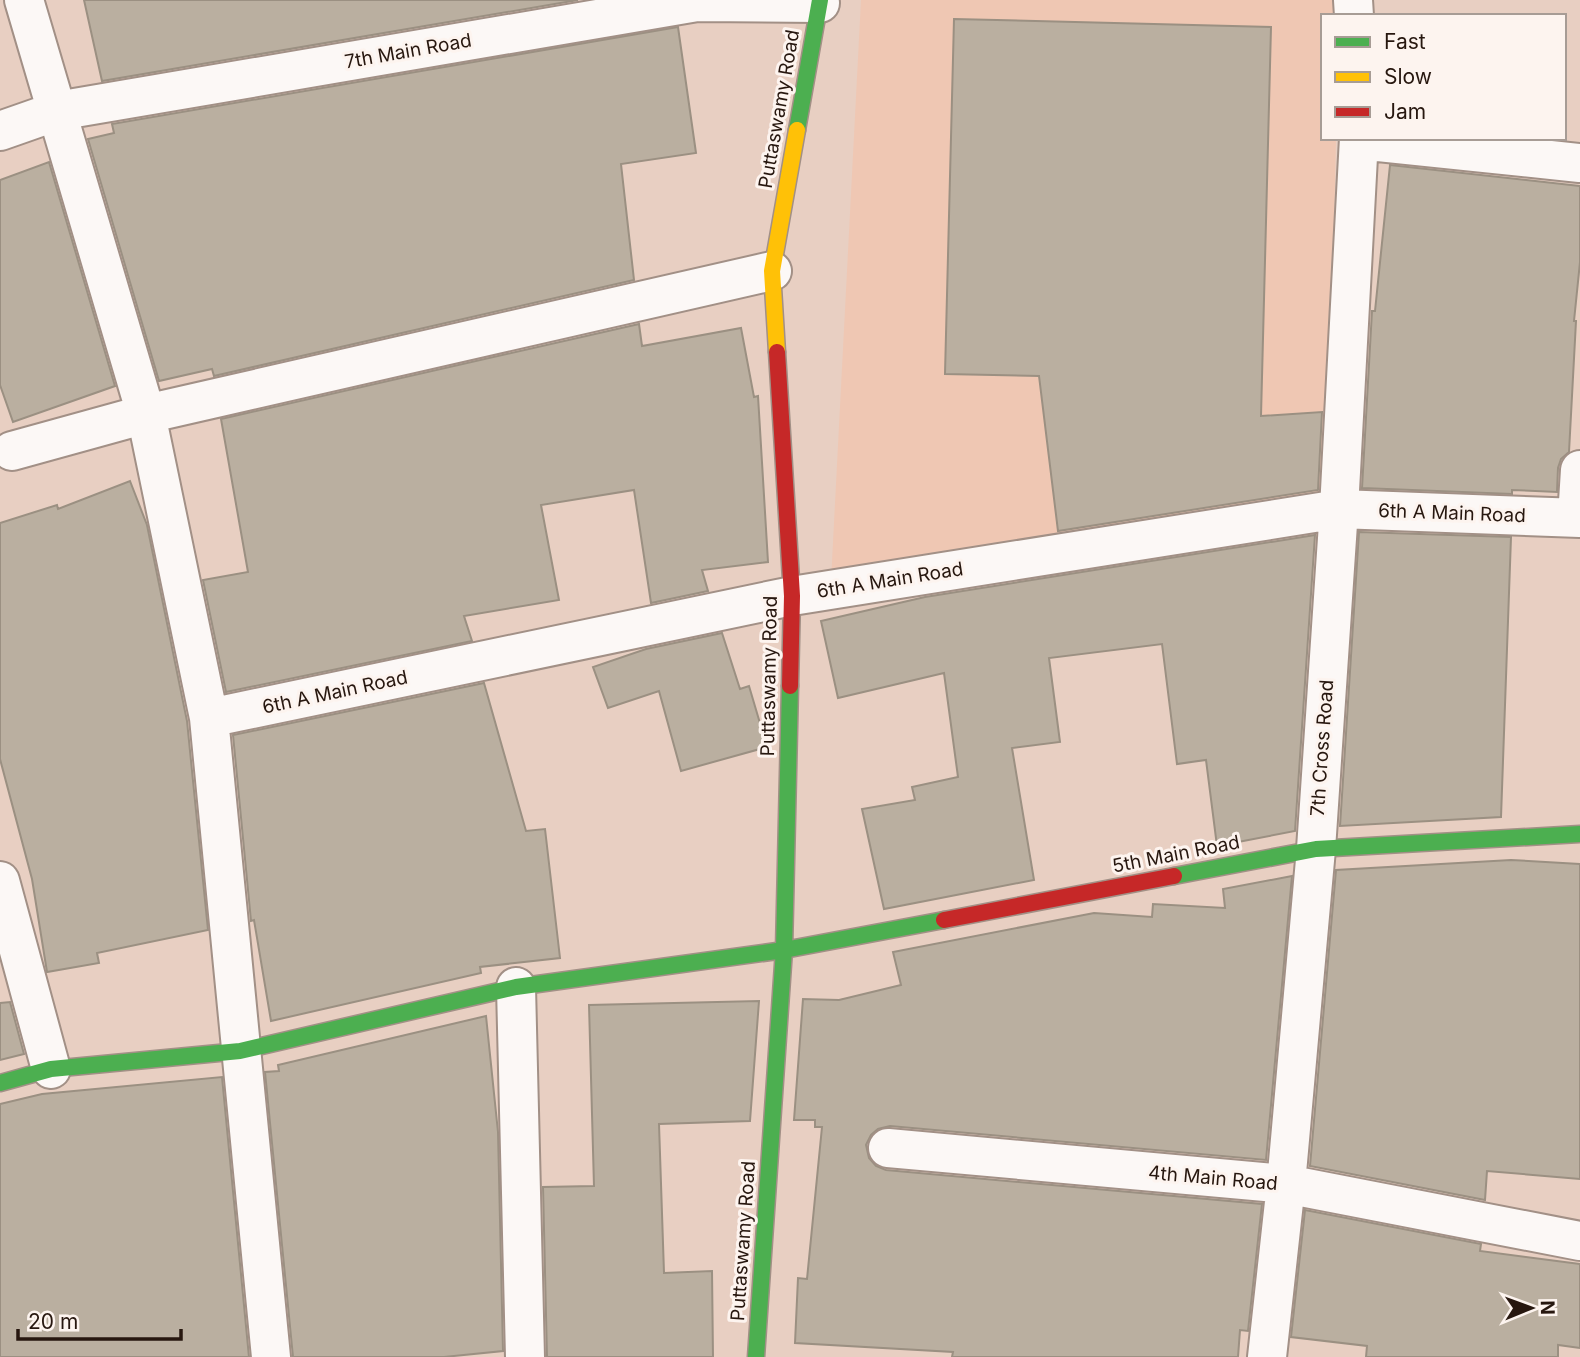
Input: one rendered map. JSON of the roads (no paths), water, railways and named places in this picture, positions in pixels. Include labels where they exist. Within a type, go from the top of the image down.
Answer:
[{"type":"street","points":[[24,0],[146,414],[209,719],[271,1357]]},
{"type":"street","name":"7th Main Road","points":[[0,131],[57,111],[697,2],[820,1]]},
{"type":"street","name":"Puttaswamy Road","points":[[756,1357],[784,950],[792,596],[772,271],[820,1]]},
{"type":"street","name":"7th Cross Road","points":[[1267,1357],[1286,1184],[1316,849],[1339,509],[1359,140]]},
{"type":"street","points":[[1368,140],[1580,163]]},
{"type":"street","points":[[12,451],[146,414],[772,271]]},
{"type":"street","points":[[1578,518],[1580,470]]},
{"type":"street","name":"6th A Main Road","points":[[209,719],[792,596],[1339,509],[1578,518]]},
{"type":"street","name":"5th Main Road","points":[[0,1083],[51,1069],[240,1051],[516,987],[784,950],[1316,849],[1580,834]]},
{"type":"street","points":[[0,881],[51,1069]]},
{"type":"street","points":[[516,987],[525,1357]]},
{"type":"street","name":"4th Main Road","points":[[888,1148],[1286,1184],[1580,1241]]}]
